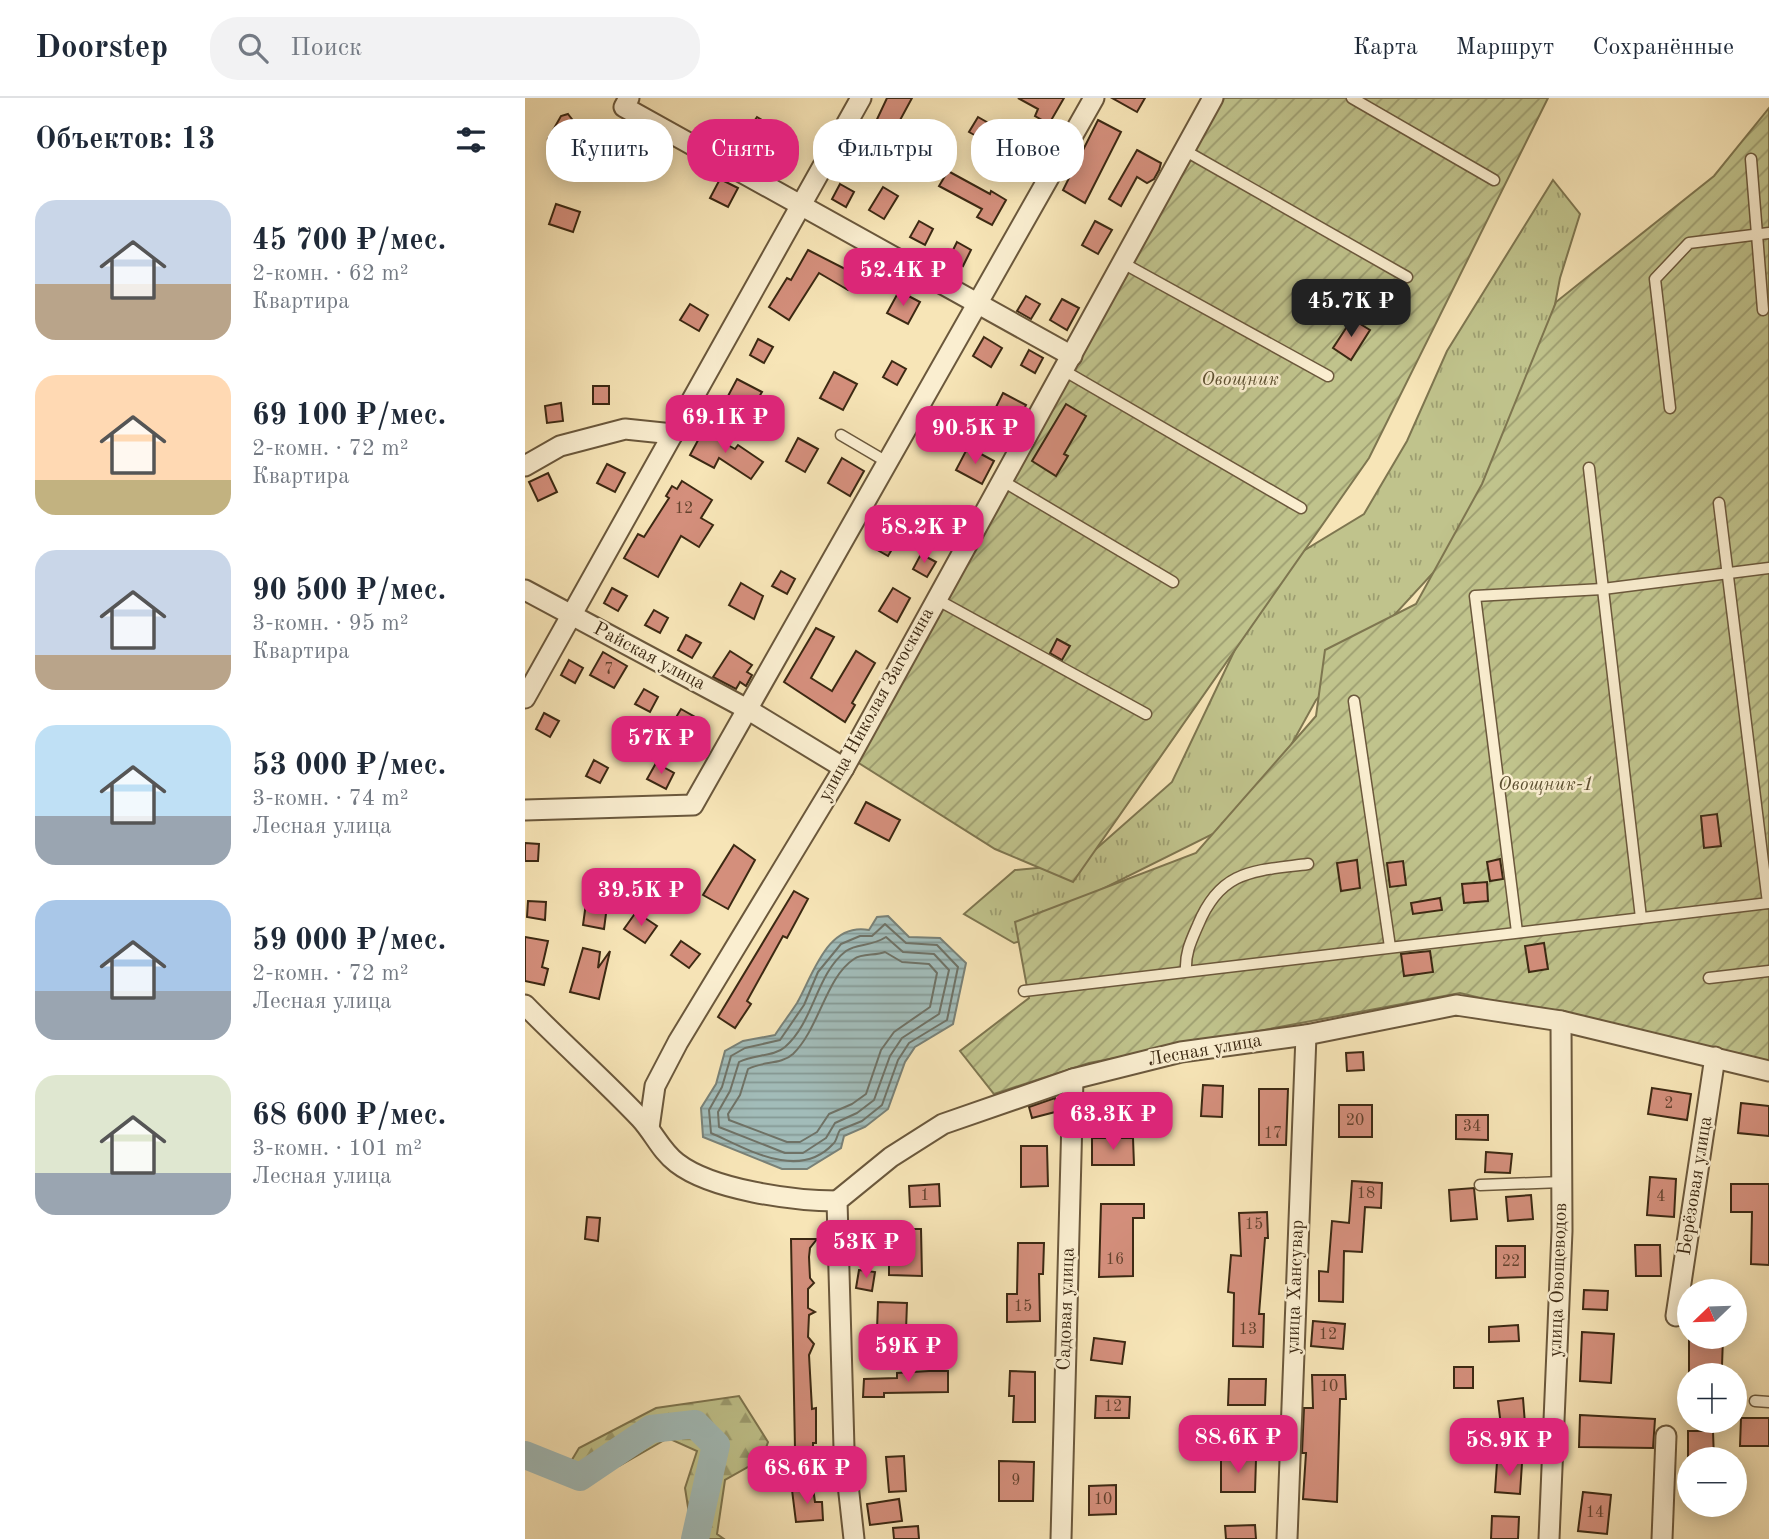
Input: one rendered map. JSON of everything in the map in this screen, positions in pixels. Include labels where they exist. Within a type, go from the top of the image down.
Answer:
[{"type":"street","points":[[629,98],[624,107],[977,303],[1067,363]]},
{"type":"street","points":[[525,698],[861,98]]},
{"type":"street","points":[[525,810],[693,805],[1094,98]]},
{"type":"street","name":"улица Николая Загоскина","points":[[649,1128],[655,1086],[678,1042],[844,768],[1120,262],[1213,98]]},
{"type":"street","points":[[525,466],[560,446],[625,429],[673,434]]},
{"type":"street","name":"Райская улица","points":[[525,590],[747,709],[844,768]]},
{"type":"street","points":[[525,1005],[649,1128],[661,1150],[679,1165],[730,1186],[797,1201],[837,1200],[844,1448],[854,1539]]},
{"type":"street","name":"Лесная улица","points":[[837,1200],[891,1157],[943,1124],[1073,1079],[1181,1052],[1306,1035],[1456,1005],[1561,1021],[1769,1071]]},
{"type":"street","name":"улица Овощеводов","points":[[1549,1539],[1562,1182],[1561,1021]]},
{"type":"street","name":"улица Хансувар","points":[[1287,1539],[1306,1035]]},
{"type":"street","name":"Берёзовая улица","points":[[1682,1279],[1715,1057]]},
{"type":"street","name":"Садовая улица","points":[[1061,1539],[1073,1079]]},
{"type":"street","points":[[1663,1539],[1666,1436]]},
{"type":"lane","points":[[1352,98],[1494,180]]},
{"type":"lane","points":[[1183,150],[1407,277]]},
{"type":"lane","points":[[1751,159],[1763,310]]},
{"type":"lane","points":[[1670,408],[1655,279],[1689,243],[1769,233]]},
{"type":"lane","points":[[1120,262],[1328,376]]},
{"type":"lane","points":[[1067,363],[1301,508]]},
{"type":"lane","points":[[841,435],[887,462]]},
{"type":"lane","points":[[1589,468],[1641,918]]},
{"type":"lane","points":[[1000,480],[1173,582]]},
{"type":"lane","points":[[1024,991],[1769,903],[1720,503]]},
{"type":"lane","points":[[1517,932],[1475,596],[1603,589],[1769,568]]},
{"type":"lane","points":[[935,598],[1146,714]]},
{"type":"lane","points":[[1354,701],[1389,947]]},
{"type":"lane","points":[[1186,971],[1185,956],[1207,903],[1223,884],[1255,871],[1308,864]]},
{"type":"lane","points":[[1709,978],[1769,971]]},
{"type":"lane","points":[[1480,1185],[1562,1182]]},
{"type":"lane","points":[[1755,1401],[1769,1402]]},
{"type":"green space","name":"Овощник","points":[[1223,98],[1548,98],[1369,458],[1073,882],[995,849],[857,762]]},
{"type":"green space","name":"Овощник-1","points":[[1769,108],[1769,1068],[1460,993],[1089,1063],[994,1094],[960,1051],[1029,998],[1015,922],[1196,853],[1316,716],[1325,650],[1416,604],[1482,484],[1556,302],[1714,176]]},
{"type":"green space","points":[[1553,180],[1580,214],[1560,278],[1547,347],[1478,524],[1316,700],[1253,814],[1084,898],[1043,934],[1014,943],[964,914],[1015,870],[1079,864],[1172,782],[1240,639],[1300,553],[1364,514],[1407,441],[1447,351]]},
{"type":"green space","points":[[739,1396],[768,1442],[762,1459],[725,1480],[717,1534],[724,1539],[693,1539],[685,1488],[697,1451],[668,1438],[619,1466],[570,1463],[579,1448],[656,1408]]},
{"type":"water","points":[[888,916],[909,937],[940,938],[966,963],[953,1024],[915,1047],[905,1062],[888,1109],[865,1127],[844,1136],[841,1148],[807,1169],[782,1169],[703,1137],[701,1108],[716,1084],[725,1051],[743,1041],[775,1035],[832,942],[842,934],[869,930],[877,917]]},
{"type":"building","points":[[887,98],[912,98],[901,119],[877,119]]},
{"type":"building","points":[[1018,98],[1064,98],[1052,119],[1035,116],[1038,109]]},
{"type":"building","points":[[1112,98],[1145,98],[1137,112]]},
{"type":"building","points":[[568,114],[572,119],[559,119]]},
{"type":"building","points":[[1098,120],[1121,132],[1085,203],[1063,190],[1067,182],[1084,182],[1084,148]]},
{"type":"building","points":[[1137,150],[1161,163],[1159,170],[1154,179],[1147,183],[1137,177],[1121,206],[1109,199]]},
{"type":"building","points":[[957,176],[1006,200],[992,225],[977,217],[982,209],[939,186],[941,182],[957,182]]},
{"type":"building","points":[[718,182],[726,182],[738,188],[728,207],[710,198]]},
{"type":"building","points":[[840,184],[854,192],[846,207],[832,199]]},
{"type":"building","points":[[883,187],[898,196],[884,219],[869,210]]},
{"type":"building","points":[[556,204],[580,212],[573,232],[549,224]]},
{"type":"building","points":[[919,221],[933,229],[925,245],[910,237]]},
{"type":"building","points":[[1095,221],[1112,230],[1098,254],[1082,245]]},
{"type":"building","points":[[957,242],[971,250],[963,266],[949,258]]},
{"type":"building","points":[[808,250],[857,275],[848,290],[819,273],[789,320],[769,307],[787,278],[791,280]]},
{"type":"building","points":[[899,291],[920,302],[908,324],[887,313]]},
{"type":"building","points":[[1026,296],[1040,304],[1031,319],[1017,311]]},
{"type":"building","points":[[1062,299],[1079,308],[1067,330],[1050,320]]},
{"type":"building","points":[[690,304],[708,315],[699,331],[680,320]]},
{"type":"building","points":[[1352,319],[1370,330],[1351,360],[1333,348]]},
{"type":"building","points":[[984,337],[1002,348],[991,367],[973,356]]},
{"type":"building","points":[[758,339],[773,347],[764,363],[750,355]]},
{"type":"building","points":[[1029,350],[1043,358],[1035,373],[1021,365]]},
{"type":"building","points":[[892,361],[906,369],[897,385],[883,377]]},
{"type":"building","points":[[834,372],[857,384],[843,410],[820,398]]},
{"type":"building","points":[[737,379],[762,392],[752,409],[728,396]]},
{"type":"building","points":[[593,386],[609,386],[609,404],[593,404]]},
{"type":"building","points":[[1003,393],[1026,405],[1014,429],[991,417]]},
{"type":"building","points":[[561,403],[563,421],[547,423],[545,406]]},
{"type":"building","points":[[1066,404],[1086,416],[1064,454],[1068,456],[1056,476],[1032,461]]},
{"type":"building","points":[[703,431],[735,449],[738,445],[763,462],[751,479],[719,458],[714,468],[690,455]]},
{"type":"building","points":[[798,438],[818,449],[805,472],[786,461]]},
{"type":"building","points":[[968,447],[994,461],[982,484],[956,470]]},
{"type":"building","points":[[842,458],[864,471],[850,496],[828,483]]},
{"type":"building","points":[[607,464],[625,473],[615,492],[597,483]]},
{"type":"building","points":[[548,473],[557,492],[538,501],[529,482]]},
{"type":"building","points":[[682,481],[712,500],[701,518],[713,525],[699,547],[681,536],[658,577],[624,558],[638,534],[644,537],[669,498],[666,496],[672,486],[677,489]]},
{"type":"building","points":[[882,533],[897,541],[888,556],[874,548]]},
{"type":"building","points":[[921,554],[936,562],[927,577],[913,569]]},
{"type":"building","points":[[781,571],[795,579],[787,594],[772,586]]},
{"type":"building","points":[[741,583],[763,596],[754,619],[729,605]]},
{"type":"building","points":[[612,588],[627,596],[618,611],[604,603]]},
{"type":"building","points":[[893,588],[910,598],[897,622],[879,611]]},
{"type":"building","points":[[654,610],[668,618],[660,633],[645,625]]},
{"type":"building","points":[[816,628],[834,637],[811,678],[832,691],[856,651],[875,663],[852,703],[855,705],[845,722],[784,682]]},
{"type":"building","points":[[686,635],[701,643],[692,658],[678,650]]},
{"type":"building","points":[[1057,639],[1070,646],[1062,660],[1050,653]]},
{"type":"building","points":[[730,651],[752,665],[747,672],[752,675],[746,686],[740,682],[736,689],[713,677]]},
{"type":"building","points":[[603,652],[627,666],[614,688],[590,675]]},
{"type":"building","points":[[569,660],[583,668],[575,683],[561,675]]},
{"type":"building","points":[[644,689],[658,697],[650,712],[635,704]]},
{"type":"building","points":[[681,709],[695,717],[687,732],[672,724]]},
{"type":"building","points":[[544,713],[559,721],[550,737],[536,729]]},
{"type":"building","points":[[594,760],[608,768],[600,783],[586,776]]},
{"type":"building","points":[[656,763],[674,773],[666,789],[647,779]]},
{"type":"building","points":[[866,802],[900,820],[889,841],[855,823]]},
{"type":"building","points":[[1717,814],[1721,846],[1704,848],[1701,816]]},
{"type":"building","points":[[525,843],[539,844],[538,861],[525,861]]},
{"type":"building","points":[[734,845],[755,860],[728,909],[703,895]]},
{"type":"building","points":[[1500,859],[1503,879],[1490,881],[1487,862]]},
{"type":"building","points":[[1357,860],[1360,888],[1341,891],[1337,863]]},
{"type":"building","points":[[1403,861],[1406,885],[1390,887],[1387,863]]},
{"type":"building","points":[[1487,882],[1488,901],[1464,903],[1462,884]]},
{"type":"building","points":[[794,891],[808,899],[787,938],[783,936],[747,1001],[751,1004],[735,1028],[718,1017]]},
{"type":"building","points":[[1440,898],[1442,910],[1413,914],[1411,903]]},
{"type":"building","points":[[528,901],[546,902],[545,920],[527,917]]},
{"type":"building","points":[[586,903],[607,906],[604,929],[583,925]]},
{"type":"building","points":[[636,912],[657,926],[645,943],[624,929]]},
{"type":"building","points":[[525,937],[548,941],[542,967],[548,969],[544,985],[525,981]]},
{"type":"building","points":[[681,941],[700,954],[689,968],[671,955]]},
{"type":"building","points":[[1544,943],[1548,969],[1529,972],[1525,946]]},
{"type":"building","points":[[583,948],[600,952],[598,968],[610,951],[599,999],[570,992]]},
{"type":"building","points":[[1430,951],[1433,972],[1404,976],[1401,954]]},
{"type":"building","points":[[1363,1052],[1364,1070],[1347,1071],[1346,1053]]},
{"type":"building","points":[[1203,1085],[1223,1086],[1222,1117],[1201,1116]]},
{"type":"building","points":[[1652,1088],[1691,1094],[1687,1120],[1648,1114]]},
{"type":"building","points":[[1259,1089],[1288,1089],[1286,1145],[1259,1145]]},
{"type":"building","points":[[1055,1098],[1059,1111],[1032,1118],[1029,1107]]},
{"type":"building","points":[[1741,1103],[1769,1106],[1769,1136],[1738,1133]]},
{"type":"building","points":[[1339,1105],[1372,1105],[1372,1137],[1339,1137]]},
{"type":"building","points":[[1456,1115],[1488,1115],[1488,1140],[1456,1139]]},
{"type":"building","points":[[1092,1138],[1133,1138],[1134,1165],[1092,1165]]},
{"type":"building","points":[[1021,1146],[1047,1146],[1048,1186],[1021,1187]]},
{"type":"building","points":[[1486,1152],[1512,1154],[1510,1173],[1485,1172]]},
{"type":"building","points":[[1650,1177],[1676,1179],[1674,1217],[1647,1215]]},
{"type":"building","points":[[1352,1181],[1382,1183],[1381,1208],[1365,1207],[1362,1252],[1344,1251],[1343,1302],[1319,1301],[1319,1271],[1328,1272],[1332,1221],[1349,1223]]},
{"type":"building","points":[[939,1184],[940,1206],[910,1207],[909,1186]]},
{"type":"building","points":[[1731,1184],[1769,1184],[1769,1265],[1751,1264],[1752,1212],[1731,1212]]},
{"type":"building","points":[[1474,1188],[1477,1219],[1451,1221],[1449,1190]]},
{"type":"building","points":[[1531,1195],[1533,1219],[1508,1221],[1506,1197]]},
{"type":"building","points":[[1101,1204],[1144,1204],[1144,1218],[1133,1218],[1133,1276],[1099,1277]]},
{"type":"building","points":[[1267,1212],[1268,1238],[1265,1238],[1259,1314],[1264,1314],[1263,1347],[1233,1346],[1234,1293],[1228,1292],[1231,1255],[1241,1256],[1239,1213]]},
{"type":"building","points":[[587,1217],[600,1218],[598,1241],[585,1239]]},
{"type":"building","points":[[893,1229],[921,1229],[922,1276],[889,1275],[889,1248],[880,1248],[880,1235],[893,1235]]},
{"type":"building","points":[[791,1239],[817,1239],[810,1248],[810,1278],[814,1283],[808,1289],[808,1308],[815,1312],[809,1315],[808,1337],[814,1344],[809,1355],[812,1409],[816,1408],[816,1443],[813,1443],[813,1448],[795,1449]]},
{"type":"building","points":[[1018,1243],[1044,1243],[1043,1274],[1039,1274],[1040,1321],[1007,1322],[1007,1294],[1017,1294]]},
{"type":"building","points":[[1635,1245],[1660,1245],[1661,1276],[1636,1276]]},
{"type":"building","points":[[1496,1246],[1525,1246],[1525,1277],[1496,1278]]},
{"type":"building","points":[[859,1270],[875,1272],[872,1291],[856,1288]]},
{"type":"building","points":[[1584,1290],[1608,1291],[1607,1310],[1583,1309]]},
{"type":"building","points":[[878,1302],[907,1303],[906,1330],[877,1330]]},
{"type":"building","points":[[1313,1321],[1345,1324],[1343,1349],[1311,1346]]},
{"type":"building","points":[[1518,1325],[1519,1341],[1489,1342],[1489,1327]]},
{"type":"building","points":[[1582,1332],[1614,1334],[1611,1383],[1580,1381]]},
{"type":"building","points":[[1094,1338],[1125,1342],[1122,1364],[1091,1360]]},
{"type":"building","points":[[1689,1349],[1723,1349],[1722,1363],[1689,1363]]},
{"type":"building","points":[[1454,1367],[1473,1367],[1473,1388],[1454,1388]]},
{"type":"building","points":[[948,1371],[948,1392],[884,1393],[884,1397],[863,1397],[864,1379],[897,1378],[897,1373]]},
{"type":"building","points":[[1010,1371],[1035,1372],[1035,1422],[1013,1422],[1014,1396],[1009,1396]]},
{"type":"building","points":[[1312,1375],[1345,1375],[1346,1399],[1340,1399],[1337,1502],[1303,1499],[1306,1453],[1302,1453],[1304,1408],[1313,1408]]},
{"type":"building","points":[[1229,1379],[1266,1379],[1265,1405],[1228,1405]]},
{"type":"building","points":[[1096,1396],[1130,1397],[1129,1418],[1095,1418]]},
{"type":"building","points":[[1523,1398],[1525,1424],[1501,1426],[1498,1401]]},
{"type":"building","points":[[1580,1415],[1655,1419],[1653,1448],[1579,1447]]},
{"type":"building","points":[[1747,1418],[1769,1418],[1769,1446],[1740,1446],[1740,1433],[1747,1433]]},
{"type":"building","points":[[1688,1433],[1713,1433],[1714,1447],[1688,1447]]},
{"type":"building","points":[[904,1456],[906,1491],[889,1492],[886,1457]]},
{"type":"building","points":[[1221,1459],[1256,1459],[1255,1492],[1221,1492]]},
{"type":"building","points":[[999,1461],[1034,1462],[1033,1501],[999,1501]]},
{"type":"building","points":[[1497,1462],[1522,1463],[1520,1494],[1495,1492]]},
{"type":"building","points":[[1116,1485],[1116,1514],[1089,1515],[1089,1486]]},
{"type":"building","points":[[813,1488],[815,1502],[822,1502],[823,1520],[796,1522],[792,1490]]},
{"type":"building","points":[[1583,1492],[1611,1495],[1607,1534],[1578,1531]]},
{"type":"building","points":[[899,1499],[902,1521],[870,1525],[867,1504]]},
{"type":"building","points":[[1492,1516],[1519,1517],[1518,1539],[1491,1539]]},
{"type":"building","points":[[1255,1525],[1256,1539],[1226,1539],[1225,1526]]},
{"type":"building","points":[[918,1526],[919,1539],[894,1539],[893,1528]]},
{"type":"waterway","points":[[525,1455],[580,1477],[651,1429],[695,1424],[716,1445],[695,1539]]}]
